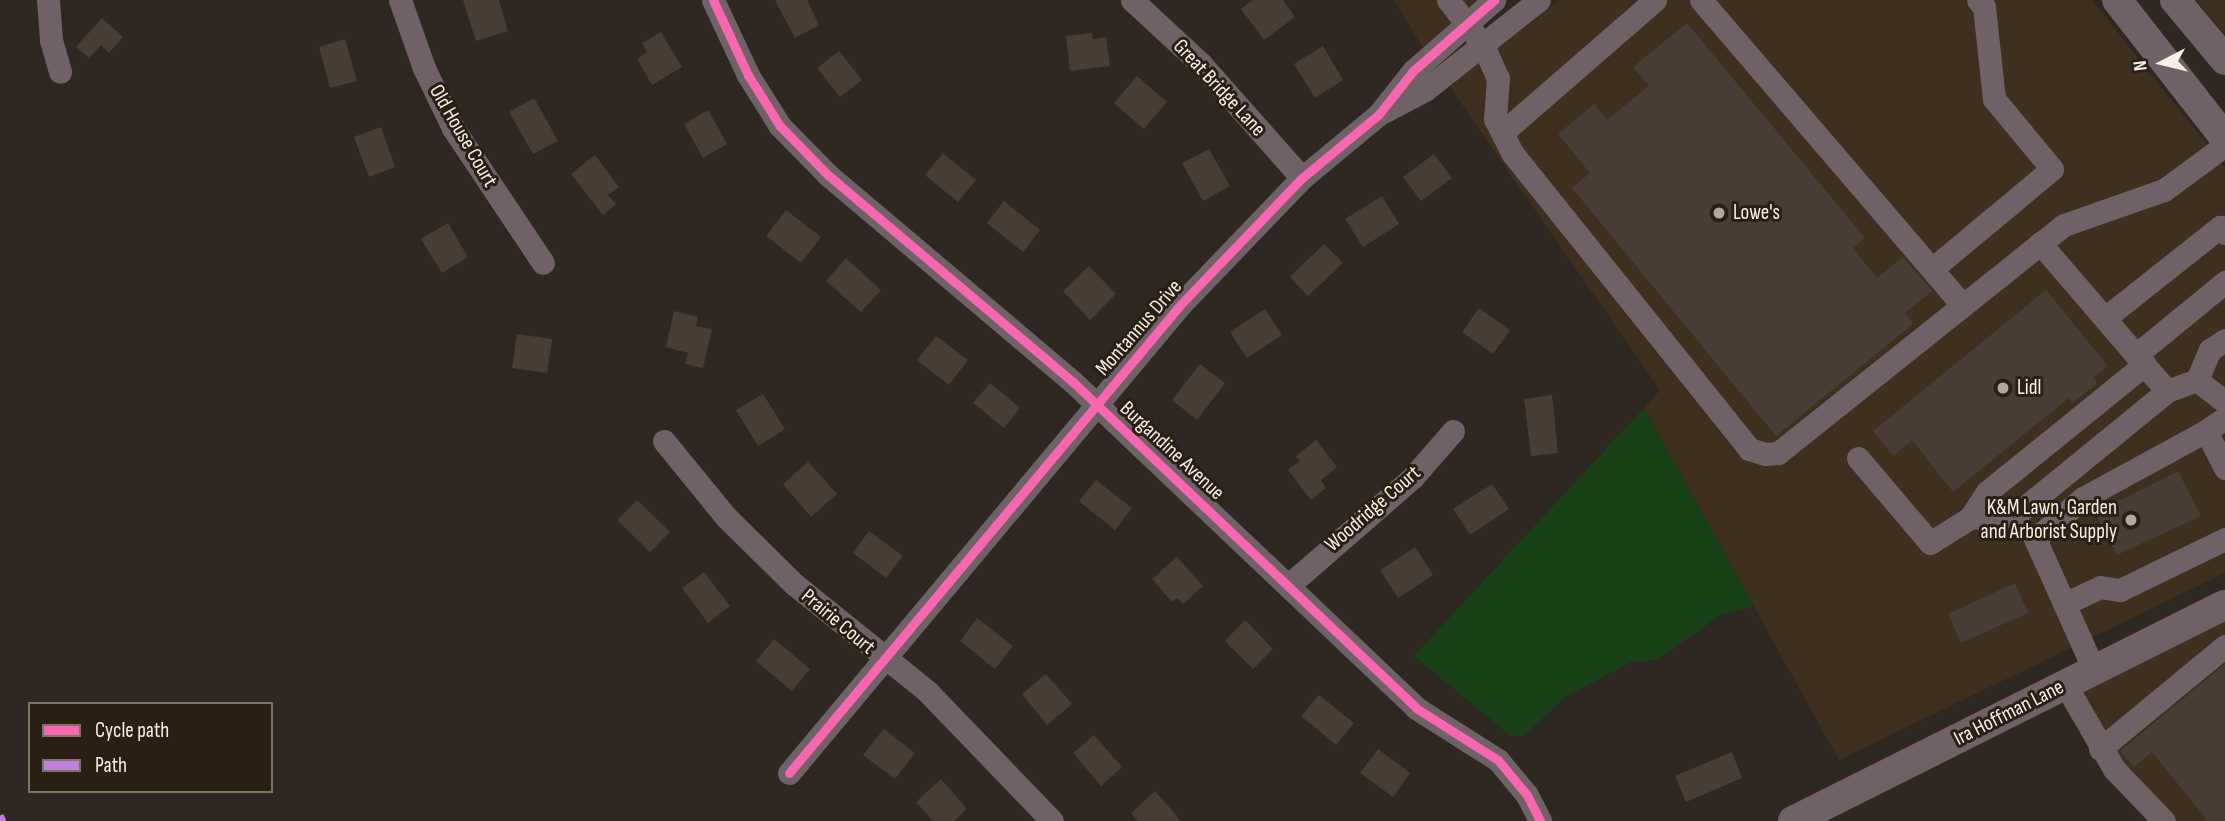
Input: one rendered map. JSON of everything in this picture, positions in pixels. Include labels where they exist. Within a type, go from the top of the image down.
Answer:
[{"type":"main road","points":[[2117,0],[2225,138]]},
{"type":"main road","points":[[2175,0],[2225,60]]},
{"type":"main road","name":"Ira Hoffman Lane","points":[[1793,821],[2065,684],[2224,608]]},
{"type":"street","points":[[48,0],[51,40],[60,72]]},
{"type":"street","name":"Old House Court","points":[[400,0],[424,68],[453,128],[544,264]]},
{"type":"street","name":"Burgandine Avenue","points":[[713,0],[748,75],[780,126],[828,175],[1096,404],[1290,584],[1416,708],[1498,760],[1527,795],[1540,821]]},
{"type":"street","name":"Great Bridge Lane","points":[[1132,0],[1201,64],[1303,178]]},
{"type":"street","points":[[1448,0],[1483,45],[1498,78],[1495,119],[1513,154],[1748,449],[1778,453],[2064,225],[2164,190],[2225,145]]},
{"type":"street","name":"Montannus Drive","points":[[789,773],[1181,304],[1303,178],[1379,114],[1413,71],[1494,0]]},
{"type":"street","name":"Montannus Drive","points":[[1379,114],[1425,90],[1539,0]]},
{"type":"street","points":[[1502,133],[1655,0]]},
{"type":"street","points":[[1701,0],[1962,304]]},
{"type":"street","points":[[1932,269],[2052,169],[1994,99],[1984,7],[1978,0]]},
{"type":"street","points":[[2105,318],[2220,227],[2225,233]]},
{"type":"street","points":[[2040,243],[2167,391]]},
{"type":"street","points":[[1858,458],[1930,543],[1970,518],[1987,492],[2141,359],[2225,282]]},
{"type":"street","points":[[1970,518],[2014,516],[2167,391],[2197,380],[2210,351],[2225,340]]},
{"type":"street","points":[[2197,380],[2225,402]]},
{"type":"street","points":[[2094,670],[2035,539],[2083,498],[2206,432],[2225,418]]},
{"type":"street","name":"Woodridge Court","points":[[1290,584],[1413,477],[1453,431]]},
{"type":"street","points":[[2206,432],[2225,468]]},
{"type":"street","name":"Prairie Court","points":[[664,441],[726,517],[794,584],[884,661],[927,691],[1052,821]]},
{"type":"street","points":[[2064,604],[2100,587],[2120,590],[2225,538]]},
{"type":"street","points":[[2100,749],[2225,646]]},
{"type":"street","points":[[2065,684],[2100,749],[2164,821]]},
{"type":"shaded area","points":[[1394,0],[1477,0],[1423,48]]},
{"type":"shaded area","points":[[1560,0],[2092,0],[2225,167],[2225,573],[1839,760],[1644,408],[1660,390],[1449,86]]},
{"type":"shaded area","points":[[2196,0],[2225,0],[2225,34]]},
{"type":"shaded area","points":[[2225,602],[2225,821],[2161,821],[2065,684]]},
{"type":"green space","points":[[1644,408],[1754,606],[1722,614],[1657,660],[1631,662],[1565,697],[1524,736],[1511,736],[1414,656]]},
{"type":"building","points":[[463,0],[499,0],[508,31],[476,41]]},
{"type":"building","points":[[775,0],[807,0],[819,25],[795,38]]},
{"type":"building","points":[[1253,0],[1283,0],[1295,17],[1264,40],[1241,9]]},
{"type":"building","points":[[102,18],[123,37],[109,53],[101,45],[89,58],[76,47]]},
{"type":"building","name":"Lowe's","points":[[1687,23],[1865,238],[1853,248],[1877,278],[1903,257],[1932,291],[1905,313],[1913,324],[1776,436],[1572,188],[1590,173],[1558,134],[1594,104],[1607,120],[1649,86],[1633,67]]},
{"type":"building","points":[[661,32],[682,67],[652,85],[637,59],[647,52],[642,43]]},
{"type":"building","points":[[1092,33],[1093,39],[1106,37],[1110,66],[1070,71],[1066,36]]},
{"type":"building","points":[[345,39],[357,81],[330,88],[319,47]]},
{"type":"building","points":[[1323,46],[1343,80],[1315,98],[1294,64]]},
{"type":"building","points":[[839,51],[862,80],[840,97],[817,68]]},
{"type":"building","points":[[1137,76],[1167,102],[1144,129],[1114,103]]},
{"type":"building","points":[[534,98],[558,141],[533,154],[509,112]]},
{"type":"building","points":[[708,110],[727,144],[703,158],[684,124]]},
{"type":"building","points":[[381,127],[395,167],[369,177],[354,137]]},
{"type":"building","points":[[1209,149],[1230,186],[1203,201],[1182,163]]},
{"type":"building","points":[[943,153],[976,180],[958,202],[925,175]]},
{"type":"building","points":[[1434,154],[1452,178],[1421,201],[1403,177]]},
{"type":"building","points":[[595,155],[619,187],[608,195],[616,204],[603,215],[571,174]]},
{"type":"building","points":[[1382,196],[1399,224],[1363,247],[1345,219]]},
{"type":"building","points":[[1004,201],[1040,230],[1023,252],[987,223]]},
{"type":"building","points":[[786,210],[821,237],[801,263],[766,236]]},
{"type":"building","points":[[448,223],[468,257],[442,273],[421,239]]},
{"type":"building","points":[[1324,244],[1343,263],[1308,296],[1290,277]]},
{"type":"building","points":[[846,258],[881,290],[861,312],[826,281]]},
{"type":"building","points":[[1089,266],[1116,294],[1090,320],[1063,291]]},
{"type":"building","name":"Lidl","points":[[2046,290],[2108,366],[2093,378],[2097,383],[2073,403],[2069,398],[1953,492],[1912,440],[1893,456],[1873,431]]},
{"type":"building","points":[[1479,308],[1510,330],[1493,354],[1462,332]]},
{"type":"building","points":[[1265,309],[1282,335],[1247,358],[1230,332]]},
{"type":"building","points":[[674,311],[698,317],[696,326],[712,329],[703,368],[685,364],[688,353],[666,347]]},
{"type":"building","points":[[517,334],[552,339],[547,373],[512,368]]},
{"type":"building","points":[[936,336],[968,360],[949,385],[917,360]]},
{"type":"building","points":[[1200,364],[1225,383],[1197,420],[1172,400]]},
{"type":"building","points":[[990,383],[1020,408],[1004,428],[973,403]]},
{"type":"building","points":[[763,394],[785,429],[758,446],[736,410]]},
{"type":"building","points":[[1552,395],[1558,453],[1531,456],[1524,399]]},
{"type":"building","points":[[1316,440],[1337,467],[1321,480],[1326,488],[1311,500],[1288,470],[1300,461],[1296,456]]},
{"type":"building","points":[[808,462],[837,494],[811,517],[783,484]]},
{"type":"building","points":[[2178,471],[2201,516],[2117,555],[2095,513]]},
{"type":"building","points":[[1096,480],[1132,508],[1115,530],[1079,501]]},
{"type":"building","points":[[1492,484],[1509,509],[1470,535],[1453,509]]},
{"type":"building","points":[[637,500],[670,532],[650,552],[617,520]]},
{"type":"building","points":[[869,531],[903,556],[886,578],[853,553]]},
{"type":"building","points":[[1415,547],[1433,575],[1398,598],[1380,570]]},
{"type":"building","points":[[1177,557],[1203,586],[1183,604],[1177,598],[1172,602],[1152,579]]},
{"type":"building","points":[[704,572],[730,606],[708,623],[682,588]]},
{"type":"building","points":[[2015,583],[2028,613],[1961,643],[1948,614]]},
{"type":"building","points":[[977,618],[1013,646],[995,669],[960,641]]},
{"type":"building","points":[[1245,620],[1273,649],[1253,669],[1225,641]]},
{"type":"building","points":[[774,639],[810,669],[792,691],[756,661]]},
{"type":"building","points":[[2225,664],[2225,821],[2208,821],[2152,752],[2134,767],[2120,751]]},
{"type":"building","points":[[1046,674],[1072,704],[1047,725],[1022,694]]},
{"type":"building","points":[[1319,695],[1354,723],[1336,745],[1301,716]]},
{"type":"building","points":[[884,729],[915,753],[895,779],[863,755]]},
{"type":"building","points":[[1094,735],[1122,767],[1101,786],[1073,753]]},
{"type":"building","points":[[1378,749],[1410,773],[1393,797],[1360,773]]},
{"type":"building","points":[[1732,752],[1742,778],[1686,802],[1675,776]]},
{"type":"building","points":[[941,779],[967,809],[954,821],[933,821],[916,802]]},
{"type":"building","points":[[1155,791],[1181,821],[1138,821],[1131,813]]},
{"type":"marked path","points":[[0,815],[3,821]]},
{"type":"cycle path","points":[[713,0],[748,75],[780,126],[828,175],[1073,382],[1416,708],[1498,760],[1527,795],[1540,821]]},
{"type":"cycle path","points":[[789,773],[1181,304],[1302,178],[1379,114],[1413,71],[1494,0]]},
{"type":"place","name":"Lowe's","points":[[1719,213]]},
{"type":"place","name":"Lidl","points":[[2003,388]]},
{"type":"place","name":"K&M Lawn, Garden and Arborist Supply","points":[[2131,520]]}]
